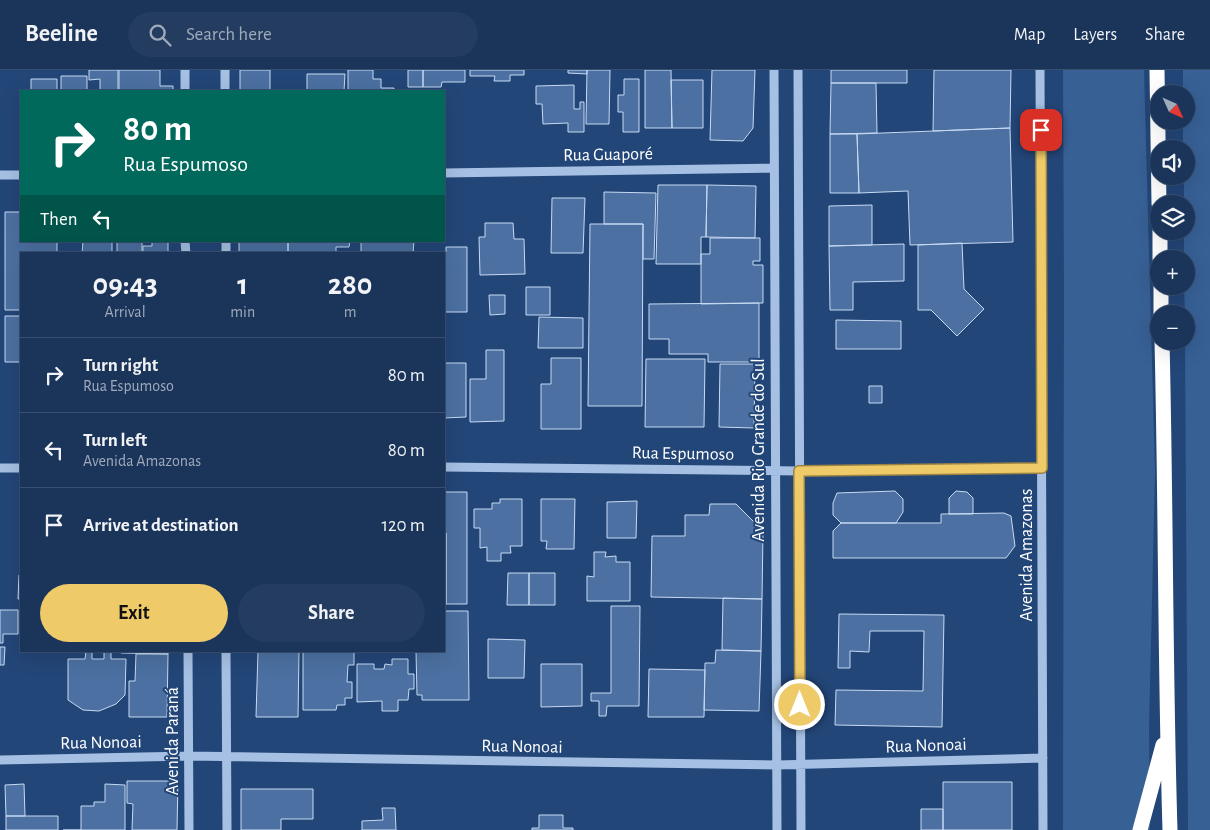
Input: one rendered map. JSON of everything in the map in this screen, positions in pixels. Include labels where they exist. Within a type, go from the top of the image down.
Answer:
[{"type":"highway","points":[[1157,70],[1159,195]]},
{"type":"highway","points":[[1162,350],[1170,830]]},
{"type":"highway","points":[[1140,830],[1167,732]]},
{"type":"street","points":[[185,70],[185,90]]},
{"type":"street","points":[[225,70],[225,90]]},
{"type":"street","name":"Avenida Rio Grande do Sul","points":[[774,70],[777,830]]},
{"type":"street","points":[[798,70],[801,830]]},
{"type":"street","name":"Avenida Amazonas","points":[[1040,70],[1043,830]]},
{"type":"street","name":"Rua Guaporé","points":[[445,173],[774,168]]},
{"type":"street","points":[[0,175],[20,175]]},
{"type":"street","name":"Rua Espumoso","points":[[445,467],[775,471],[1042,468]]},
{"type":"street","points":[[0,468],[20,468]]},
{"type":"street","name":"Avenida Paraná","points":[[188,652],[189,830]]},
{"type":"street","points":[[226,652],[226,830]]},
{"type":"street","name":"Rua Nonoai","points":[[0,760],[188,756],[777,765],[1043,758]]},
{"type":"shaded area","points":[[1063,70],[1144,70],[1150,350],[1152,350],[1155,472],[1149,728],[1150,830],[1063,830]]},
{"type":"shaded area","points":[[1183,70],[1210,70],[1210,830],[1188,830],[1185,350],[1195,350],[1195,305],[1185,305],[1184,295],[1195,295],[1195,250],[1184,250],[1184,240],[1195,240],[1195,195],[1184,195],[1184,185],[1195,185],[1195,140],[1183,140],[1183,130],[1195,130],[1195,85],[1183,85]]},
{"type":"building","points":[[89,70],[118,70],[118,90],[100,90],[100,79],[89,80]]},
{"type":"building","points":[[119,70],[160,70],[160,86],[173,86],[173,90],[119,90]]},
{"type":"building","points":[[240,70],[270,70],[270,90],[240,90]]},
{"type":"building","points":[[348,70],[373,70],[373,79],[381,79],[381,88],[394,88],[394,90],[348,90]]},
{"type":"building","points":[[408,70],[423,70],[423,87],[408,87]]},
{"type":"building","points":[[423,70],[465,70],[465,82],[442,82],[441,87],[423,87]]},
{"type":"building","points":[[470,70],[524,70],[524,75],[510,75],[510,81],[494,81],[495,76],[470,76]]},
{"type":"building","points":[[568,70],[587,70],[587,74],[568,73]]},
{"type":"building","points":[[587,70],[610,70],[609,124],[586,124]]},
{"type":"building","points":[[645,70],[671,70],[672,128],[645,128]]},
{"type":"building","points":[[712,70],[755,70],[753,128],[743,141],[710,140]]},
{"type":"building","points":[[831,70],[907,70],[907,83],[831,83]]},
{"type":"building","points":[[934,70],[1011,70],[1010,128],[933,131]]},
{"type":"building","points":[[307,74],[345,74],[344,90],[307,90]]},
{"type":"building","points":[[61,76],[87,76],[87,90],[61,90]]},
{"type":"building","points":[[31,79],[57,79],[57,90],[31,90]]},
{"type":"building","points":[[624,79],[639,79],[639,132],[623,132],[623,112],[618,112],[618,95],[624,95]]},
{"type":"building","points":[[671,80],[703,80],[703,128],[672,128]]},
{"type":"building","points":[[831,83],[876,83],[877,133],[830,134]]},
{"type":"building","points":[[574,85],[574,109],[580,109],[580,102],[584,102],[584,132],[568,132],[568,123],[543,124],[542,104],[536,104],[536,86]]},
{"type":"building","points":[[1010,128],[1013,242],[910,245],[908,191],[859,193],[857,134]]},
{"type":"building","points":[[830,134],[857,134],[859,193],[830,193]]},
{"type":"building","points":[[658,185],[707,185],[706,237],[701,237],[701,264],[656,264]]},
{"type":"building","points":[[707,185],[756,186],[755,238],[706,237]]},
{"type":"building","points":[[604,192],[656,193],[654,259],[643,259],[643,224],[604,224]]},
{"type":"building","points":[[552,198],[585,198],[583,253],[551,253]]},
{"type":"building","points":[[872,205],[872,245],[829,246],[829,206]]},
{"type":"building","points":[[5,212],[20,212],[20,242],[57,242],[57,252],[20,252],[20,310],[5,310]]},
{"type":"building","points":[[485,223],[513,223],[514,239],[524,239],[525,274],[480,275],[479,237],[485,237]]},
{"type":"building","points":[[590,224],[643,224],[642,406],[588,406]]},
{"type":"building","points":[[710,238],[760,238],[760,261],[753,261],[753,265],[763,265],[763,303],[701,304],[701,254],[710,254]]},
{"type":"building","points":[[83,242],[112,242],[112,252],[82,252]]},
{"type":"building","points":[[117,242],[142,242],[142,252],[117,252]]},
{"type":"building","points":[[152,242],[168,242],[168,252],[143,252],[143,246],[152,246]]},
{"type":"building","points":[[239,242],[288,242],[288,252],[239,252]]},
{"type":"building","points":[[288,242],[350,242],[349,247],[336,247],[336,252],[288,252]]},
{"type":"building","points":[[361,242],[414,242],[413,252],[361,252]]},
{"type":"building","points":[[962,243],[964,289],[984,309],[957,336],[931,310],[918,310],[918,245]]},
{"type":"building","points":[[904,244],[904,281],[853,282],[853,310],[830,310],[829,246]]},
{"type":"building","points":[[446,247],[467,247],[467,312],[445,312]]},
{"type":"building","points":[[526,287],[550,287],[550,315],[526,315]]},
{"type":"building","points":[[489,295],[505,295],[505,314],[490,315]]},
{"type":"building","points":[[759,303],[759,362],[708,362],[708,354],[669,354],[669,339],[649,339],[649,304]]},
{"type":"building","points":[[5,316],[20,316],[20,362],[5,362]]},
{"type":"building","points":[[539,317],[583,318],[583,348],[538,348]]},
{"type":"building","points":[[836,320],[901,321],[901,349],[836,349]]},
{"type":"building","points":[[486,350],[504,350],[504,421],[470,422],[470,379],[486,379]]},
{"type":"building","points":[[551,358],[581,358],[581,429],[541,429],[541,384],[551,384]]},
{"type":"building","points":[[646,359],[705,359],[704,427],[645,427]]},
{"type":"building","points":[[445,363],[466,363],[466,417],[445,418]]},
{"type":"building","points":[[720,364],[755,364],[754,428],[719,427]]},
{"type":"building","points":[[869,386],[882,386],[882,403],[869,403]]},
{"type":"building","points":[[895,491],[903,499],[903,512],[896,523],[841,523],[833,515],[833,503],[837,493]]},
{"type":"building","points":[[956,491],[967,492],[973,498],[973,514],[949,514],[949,498]]},
{"type":"building","points":[[445,492],[467,492],[467,604],[446,604]]},
{"type":"building","points":[[500,499],[522,499],[522,546],[510,546],[511,553],[501,553],[501,561],[487,561],[487,547],[480,548],[480,528],[474,528],[474,509],[492,509],[492,503],[500,503]]},
{"type":"building","points":[[541,499],[575,499],[574,549],[546,549],[547,541],[541,541]]},
{"type":"building","points":[[637,501],[636,538],[607,538],[607,502]]},
{"type":"building","points":[[710,504],[736,504],[763,531],[762,599],[651,597],[652,536],[685,536],[685,515],[709,515]]},
{"type":"building","points":[[1004,513],[1011,516],[1015,546],[1006,558],[833,558],[833,531],[841,523],[941,523],[941,514]]},
{"type":"building","points":[[445,533],[446,533],[445,604]]},
{"type":"building","points":[[594,552],[606,552],[605,557],[616,556],[616,562],[630,562],[630,601],[587,601],[587,576],[594,577]]},
{"type":"building","points":[[508,573],[529,573],[529,605],[507,605]]},
{"type":"building","points":[[529,573],[555,573],[555,605],[529,605]]},
{"type":"building","points":[[19,575],[20,575],[20,599],[18,599]]},
{"type":"building","points":[[723,598],[762,599],[761,651],[722,650]]},
{"type":"building","points":[[611,606],[640,606],[639,706],[607,706],[606,716],[599,716],[599,701],[591,701],[591,693],[611,693]]},
{"type":"building","points":[[0,610],[18,610],[18,634],[3,634],[3,643],[0,643]]},
{"type":"building","points":[[445,611],[468,611],[469,700],[422,700],[422,695],[417,695],[416,652],[445,652]]},
{"type":"building","points":[[839,614],[944,615],[942,727],[835,725],[836,690],[923,691],[924,631],[870,631],[869,652],[850,651],[850,668],[838,668]]},
{"type":"building","points":[[488,639],[525,640],[524,678],[488,678]]},
{"type":"building","points":[[0,647],[5,647],[4,665],[0,665]]},
{"type":"building","points":[[716,650],[761,651],[759,711],[704,710],[705,663],[715,663]]},
{"type":"building","points":[[86,652],[92,652],[92,659],[104,659],[104,652],[111,652],[111,659],[126,659],[125,695],[116,704],[99,711],[83,710],[68,700],[68,659],[85,659]]},
{"type":"building","points":[[168,652],[168,654],[121,653]]},
{"type":"building","points":[[258,652],[299,652],[298,717],[256,717]]},
{"type":"building","points":[[303,652],[354,652],[354,665],[348,665],[347,682],[352,682],[352,698],[345,698],[345,705],[337,705],[336,710],[303,710]]},
{"type":"building","points":[[136,654],[168,654],[167,717],[129,717],[129,681],[135,681]]},
{"type":"building","points":[[392,659],[408,659],[408,674],[414,674],[414,689],[409,689],[408,700],[398,700],[398,711],[382,711],[382,701],[357,702],[357,664],[374,664],[374,669],[384,669],[385,664],[392,665]]},
{"type":"building","points":[[541,664],[582,664],[582,706],[541,707]]},
{"type":"building","points":[[649,669],[705,670],[704,717],[648,717]]},
{"type":"building","points":[[127,781],[178,781],[177,830],[132,830],[133,804],[127,803]]},
{"type":"building","points":[[943,782],[1012,782],[1012,830],[943,830]]},
{"type":"building","points":[[24,784],[25,816],[6,816],[5,785]]},
{"type":"building","points":[[105,784],[125,785],[125,830],[81,830],[81,806],[94,806],[94,802],[105,802]]},
{"type":"building","points":[[241,789],[313,789],[313,819],[281,819],[281,830],[241,830]]},
{"type":"building","points":[[382,808],[395,808],[396,830],[362,830],[362,821],[383,820]]},
{"type":"building","points":[[921,809],[943,809],[943,830],[921,830]]},
{"type":"building","points":[[539,815],[563,815],[563,828],[573,828],[573,830],[532,830],[532,828],[539,828]]},
{"type":"building","points":[[6,816],[58,816],[58,830],[6,830]]},
{"type":"route","points":[[800,705],[799,471],[1042,468],[1041,130]]}]
